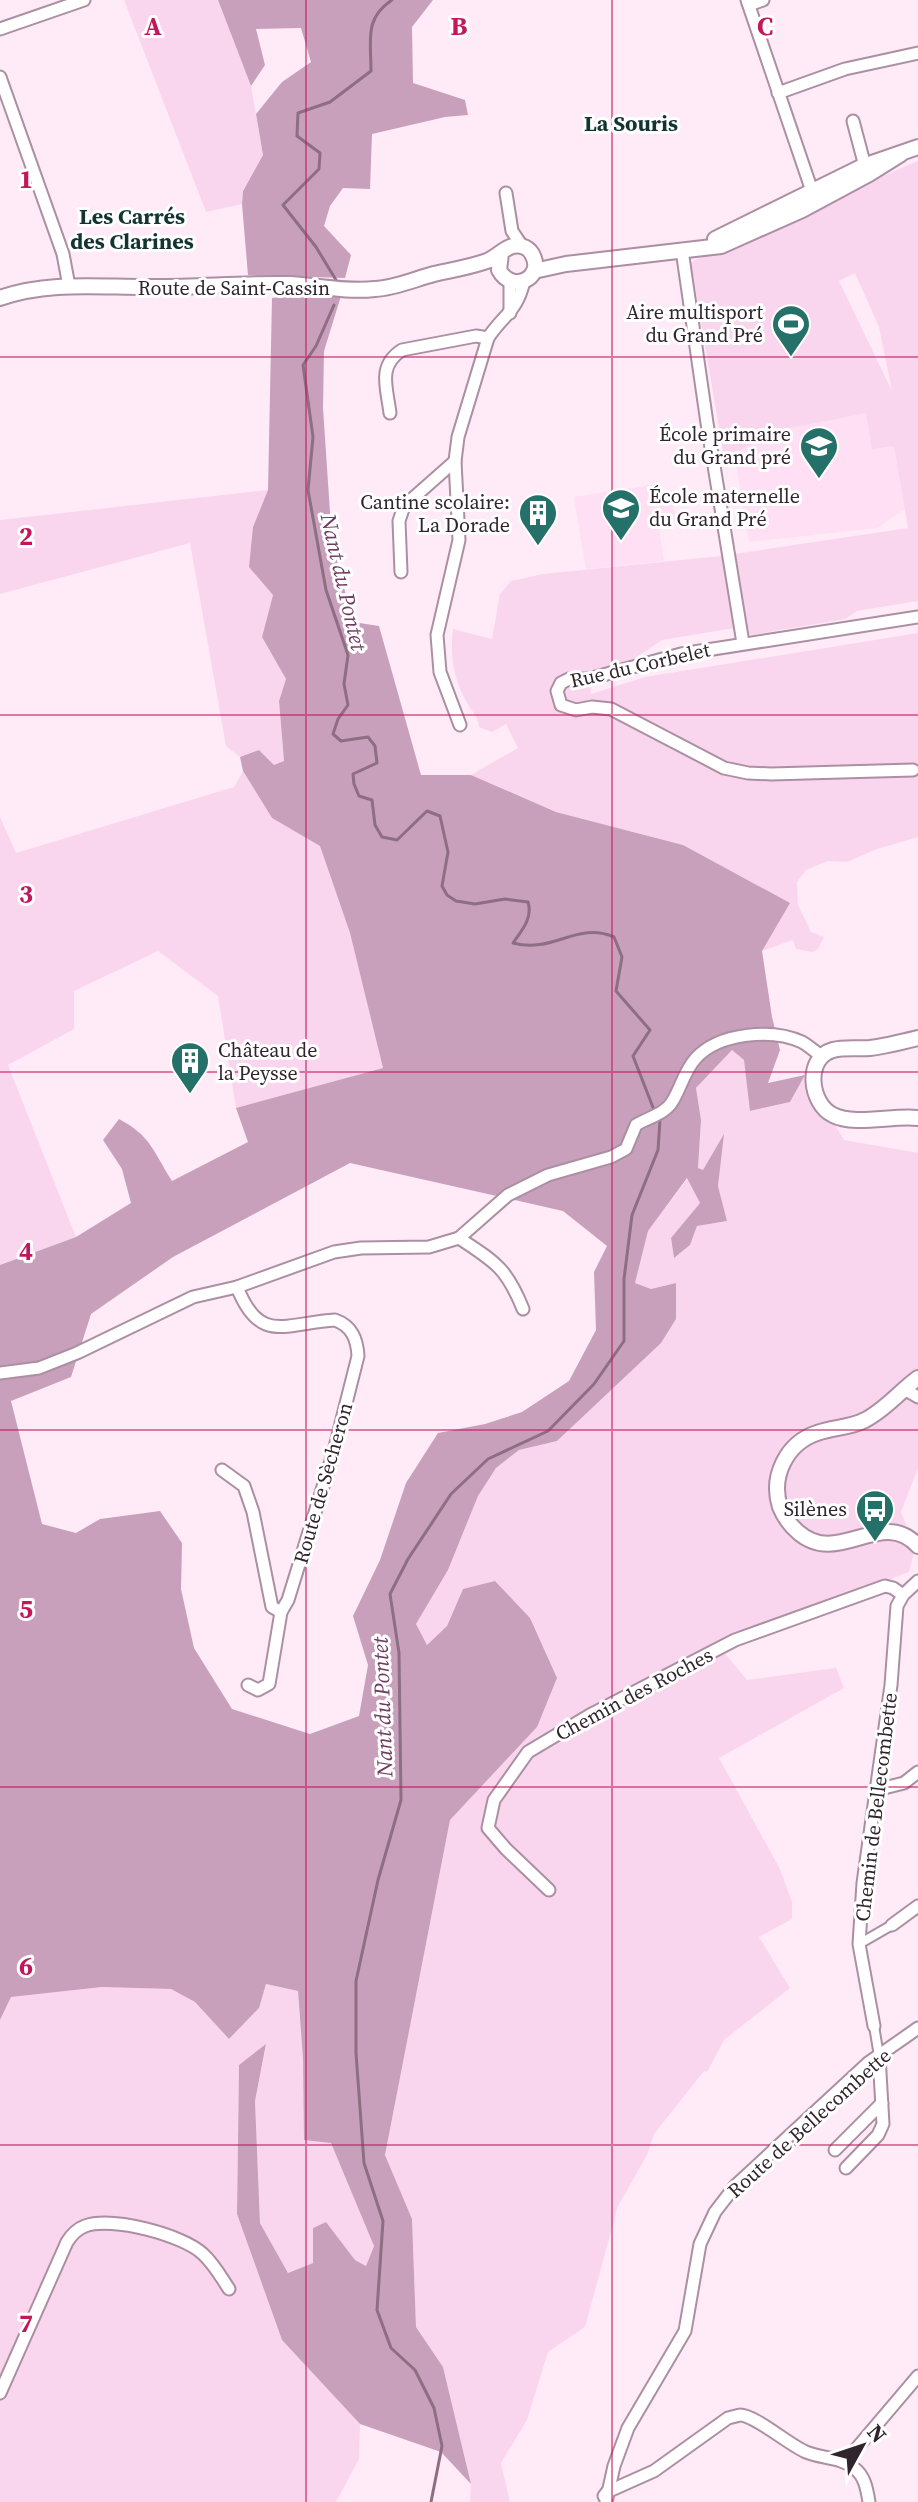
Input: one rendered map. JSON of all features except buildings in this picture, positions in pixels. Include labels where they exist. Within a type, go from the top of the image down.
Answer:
[{"type":"street","points":[[0,29],[84,0]]},
{"type":"street","points":[[763,0],[748,2],[812,191]]},
{"type":"street","points":[[778,93],[845,69],[918,53]]},
{"type":"street","points":[[0,77],[63,254],[69,286]]},
{"type":"street","points":[[853,121],[866,170]]},
{"type":"street","name":"Route de Saint-Cassin","points":[[706,246],[717,237],[812,191],[918,147]]},
{"type":"street","name":"Route de Saint-Cassin","points":[[466,267],[517,276],[566,264],[721,246],[763,228],[866,170]]},
{"type":"street","name":"Route de Saint-Cassin","points":[[763,228],[769,220],[815,197],[812,191]]},
{"type":"street","points":[[460,725],[440,672],[437,642],[439,621],[459,540],[455,461],[464,412],[488,338],[510,314],[517,276],[535,263],[512,231],[506,193]]},
{"type":"street","points":[[512,231],[498,264],[517,276]]},
{"type":"street","points":[[503,252],[514,246],[527,250]]},
{"type":"street","name":"Route de Saint-Cassin","points":[[527,250],[566,264]]},
{"type":"street","points":[[682,250],[743,643]]},
{"type":"street","name":"Route de Saint-Cassin","points":[[0,298],[17,292],[69,286],[154,288],[290,284],[379,289],[466,267],[503,252]]},
{"type":"street","points":[[390,413],[385,370],[391,356],[402,350],[476,336],[488,338]]},
{"type":"street","points":[[401,572],[399,521],[404,506],[455,461]]},
{"type":"street","name":"Rue du Corbelet","points":[[913,770],[771,774],[724,768],[611,709],[568,709],[561,705],[557,691],[561,683],[569,679],[588,679],[641,663],[743,643],[918,617]]},
{"type":"street","points":[[0,1373],[39,1368],[193,1297],[237,1287],[334,1252],[361,1248],[429,1247],[459,1238],[508,1195],[548,1175],[611,1157],[626,1149],[636,1125],[672,1103],[681,1079],[696,1057],[715,1043],[730,1037],[754,1034],[783,1037],[802,1042],[822,1057]]},
{"type":"street","points":[[918,1038],[868,1048],[833,1050],[822,1057],[816,1068],[814,1092],[829,1114],[842,1119],[918,1118]]},
{"type":"street","points":[[459,1238],[491,1259],[503,1271],[513,1284],[523,1309]]},
{"type":"street","name":"Route de Sècheron","points":[[222,1470],[244,1486],[253,1512],[269,1598],[272,1607],[281,1612],[288,1600],[334,1451],[358,1356],[357,1340],[343,1323],[335,1320],[266,1326],[254,1319],[237,1287]]},
{"type":"street","points":[[918,1378],[862,1422],[820,1432],[799,1442],[780,1469],[777,1493],[785,1518],[811,1542],[833,1545],[888,1531],[906,1535],[918,1546]]},
{"type":"street","points":[[904,1389],[918,1397]]},
{"type":"street","points":[[903,1595],[918,1581]]},
{"type":"street","name":"Chemin des Roches","points":[[549,1890],[488,1828],[494,1800],[528,1752],[590,1715],[735,1640],[885,1586],[903,1595]]},
{"type":"street","name":"Chemin de Bellecombette","points":[[846,2168],[878,2135],[883,2124],[879,2056],[859,1944],[863,1883],[891,1685],[897,1606],[903,1595]]},
{"type":"street","points":[[248,1685],[258,1690],[269,1684],[281,1612]]},
{"type":"street","points":[[876,1790],[904,1783],[918,1772]]},
{"type":"street","points":[[859,1944],[918,1906]]},
{"type":"street","name":"Route de Bellecombette","points":[[604,2499],[628,2428],[685,2331],[700,2244],[715,2212],[735,2186],[868,2063],[918,2028]]},
{"type":"street","name":"Route de Bellecombette","points":[[835,2150],[882,2103]]},
{"type":"street","points":[[0,2393],[67,2242],[72,2233],[87,2225],[111,2223],[180,2240],[202,2252],[229,2289]]},
{"type":"street","points":[[845,2462],[918,2376]]},
{"type":"street","points":[[604,2499],[654,2471],[728,2418],[740,2415],[751,2418],[802,2451],[823,2459],[838,2459],[857,2470],[864,2479],[869,2502]]},
{"type":"shaded area","points":[[124,0],[218,0],[251,86],[263,155],[243,190],[242,204],[206,212]]},
{"type":"shaded area","points":[[218,0],[433,0],[412,27],[413,83],[465,100],[468,115],[445,117],[372,134],[370,189],[343,188],[330,206],[324,226],[351,255],[345,278],[248,275],[242,204],[243,191],[263,155],[256,114],[282,82],[311,62],[301,28],[256,29],[265,65],[251,86]]},
{"type":"shaded area","points":[[918,161],[918,601],[857,611],[845,619],[752,635],[735,628],[662,640],[637,657],[589,670],[591,694],[645,677],[918,633],[918,837],[847,862],[828,861],[806,870],[797,882],[798,905],[811,932],[824,937],[818,949],[813,952],[796,949],[793,940],[762,951],[683,845],[556,812],[471,775],[518,748],[506,724],[492,732],[479,727],[455,674],[453,629],[492,639],[500,594],[511,581],[543,574],[721,556],[908,528],[894,446],[872,449],[866,413],[785,429],[724,457],[691,263],[701,257],[738,248]],"holes":[[[855,273],[879,327],[892,391],[839,281]]]},
{"type":"shaded area","points":[[300,294],[341,296],[324,351],[323,408],[332,542],[353,622],[379,626],[421,775],[471,775],[556,812],[683,845],[790,903],[762,951],[780,1050],[768,1083],[805,1075],[790,1102],[750,1111],[744,1060],[732,1050],[696,1088],[701,1120],[698,1168],[703,1170],[724,1134],[718,1186],[727,1221],[697,1226],[690,1245],[674,1258],[671,1238],[700,1203],[687,1178],[648,1231],[635,1283],[651,1289],[676,1283],[676,1319],[661,1343],[557,1441],[519,1450],[496,1468],[478,1496],[448,1570],[416,1624],[427,1645],[447,1626],[463,1589],[495,1581],[530,1618],[557,1678],[537,1727],[450,1820],[385,2155],[412,2219],[416,2327],[443,2367],[471,2484],[441,2452],[360,2424],[282,2340],[237,2214],[239,2065],[266,2044],[255,2101],[260,2223],[288,2273],[313,2263],[313,2228],[326,2222],[355,2260],[366,2266],[374,2246],[331,2143],[304,2140],[298,1991],[266,1984],[259,2008],[229,2039],[195,2002],[171,1989],[102,1987],[11,1997],[0,2020],[0,1265],[76,1237],[131,1203],[122,1169],[103,1140],[119,1119],[145,1138],[172,1181],[248,1142],[236,1108],[383,1068],[350,933],[320,846],[272,818],[243,771],[240,757],[259,750],[274,765],[284,761],[279,701],[286,679],[262,637],[273,595],[249,567],[253,527],[268,490],[272,298]],"holes":[[[350,1163],[563,1211],[607,1246],[594,1272],[596,1330],[569,1381],[522,1412],[485,1424],[438,1433],[406,1483],[380,1560],[353,1616],[368,1665],[359,1716],[310,1734],[232,1709],[194,1648],[181,1589],[182,1543],[160,1511],[100,1519],[76,1533],[42,1524],[11,1401],[71,1377],[91,1314],[173,1257]]]},
{"type":"shaded area","name":"École primaire du Grand pré","points":[[866,412],[894,445],[905,509],[877,528],[749,542],[734,452],[785,429]]},
{"type":"shaded area","name":"École maternelle du Grand Pré","points":[[652,485],[653,492],[676,490],[678,502],[673,506],[676,520],[658,523],[664,561],[586,569],[574,497]]},
{"type":"shaded area","points":[[268,490],[253,527],[273,595],[262,637],[286,679],[279,701],[284,761],[274,766],[259,750],[240,757],[226,746],[190,543],[0,594],[0,520]]},
{"type":"shaded area","points":[[243,771],[272,818],[320,846],[350,933],[383,1068],[236,1108],[218,996],[158,951],[74,991],[74,1029],[8,1065],[76,1237],[0,1265],[0,817],[16,853],[234,787]]},
{"type":"shaded area","points":[[732,1050],[744,1060],[751,1111],[790,1102],[805,1075],[844,1140],[918,1153],[918,1468],[901,1512],[915,1548],[909,1572],[718,1645],[747,1680],[836,1668],[844,1688],[719,1758],[780,1869],[792,1902],[792,1919],[759,1937],[790,1988],[724,2040],[707,2072],[704,2071],[654,2134],[647,2155],[618,2206],[585,2327],[548,2352],[527,2420],[501,2463],[510,2502],[470,2502],[471,2484],[443,2367],[416,2327],[412,2219],[385,2155],[450,1820],[537,1727],[463,1589],[447,1626],[427,1645],[416,1624],[448,1570],[478,1496],[496,1468],[519,1450],[557,1441],[660,1343],[675,1319],[676,1283],[651,1289],[635,1283],[648,1231],[688,1178],[700,1203],[671,1238],[674,1258],[690,1245],[697,1226],[727,1221],[718,1186],[723,1137],[703,1171],[698,1168],[701,1120],[696,1088]]},
{"type":"shaded area","points":[[266,1984],[298,1991],[303,2059],[331,2143],[374,2245],[366,2266],[355,2260],[326,2222],[313,2228],[313,2263],[288,2273],[260,2223],[255,2101],[266,2046],[239,2065],[237,2214],[282,2340],[360,2424],[359,2459],[336,2502],[0,2502],[0,2020],[11,1997],[102,1987],[171,1989],[195,2002],[229,2039],[259,2008]]},
{"type":"waterway","points":[[336,280],[316,247],[283,205],[319,169],[320,153],[297,136],[298,113],[330,102],[371,71],[373,22],[392,0]]},
{"type":"waterway","name":"Nant du Pontet","points":[[334,305],[316,346],[303,365],[313,437],[308,490],[326,590],[348,655],[344,684],[348,705],[338,719],[333,734],[341,741],[368,737],[375,746],[377,763],[353,774],[359,796],[372,800],[375,825],[382,837],[397,840],[427,811],[440,816],[448,852],[442,886],[447,895],[456,901],[475,904],[505,899],[528,902],[528,919],[513,943],[540,944],[588,933],[614,937],[622,957],[616,991],[650,1030],[633,1056],[654,1110]]},
{"type":"waterway","name":"Nant du Pontet","points":[[431,2502],[442,2446],[434,2408],[415,2370],[391,2348],[377,2310],[383,2221],[364,2163],[356,2053],[356,1981],[378,1880],[401,1800],[399,1653],[390,1594],[408,1559],[451,1494],[488,1459],[548,1431],[594,1384],[624,1341],[624,1279],[632,1215],[658,1150],[658,1117]]},
{"type":"place","name":"Aire multisport du Grand Pré","points":[[791,358]]},
{"type":"place","name":"École primaire du Grand pré","points":[[819,480]]},
{"type":"place","name":"École maternelle du Grand Pré","points":[[621,542]]},
{"type":"place","name":"Cantine scolaire: La Dorade","points":[[538,547]]},
{"type":"place","name":"Château de la Peysse","points":[[190,1095]]},
{"type":"place","name":"Silènes","points":[[875,1543]]},
{"type":"district","name":"La Souris","points":[[631,123]]},
{"type":"district","name":"Les Carrés des Clarines","points":[[132,228]]}]
